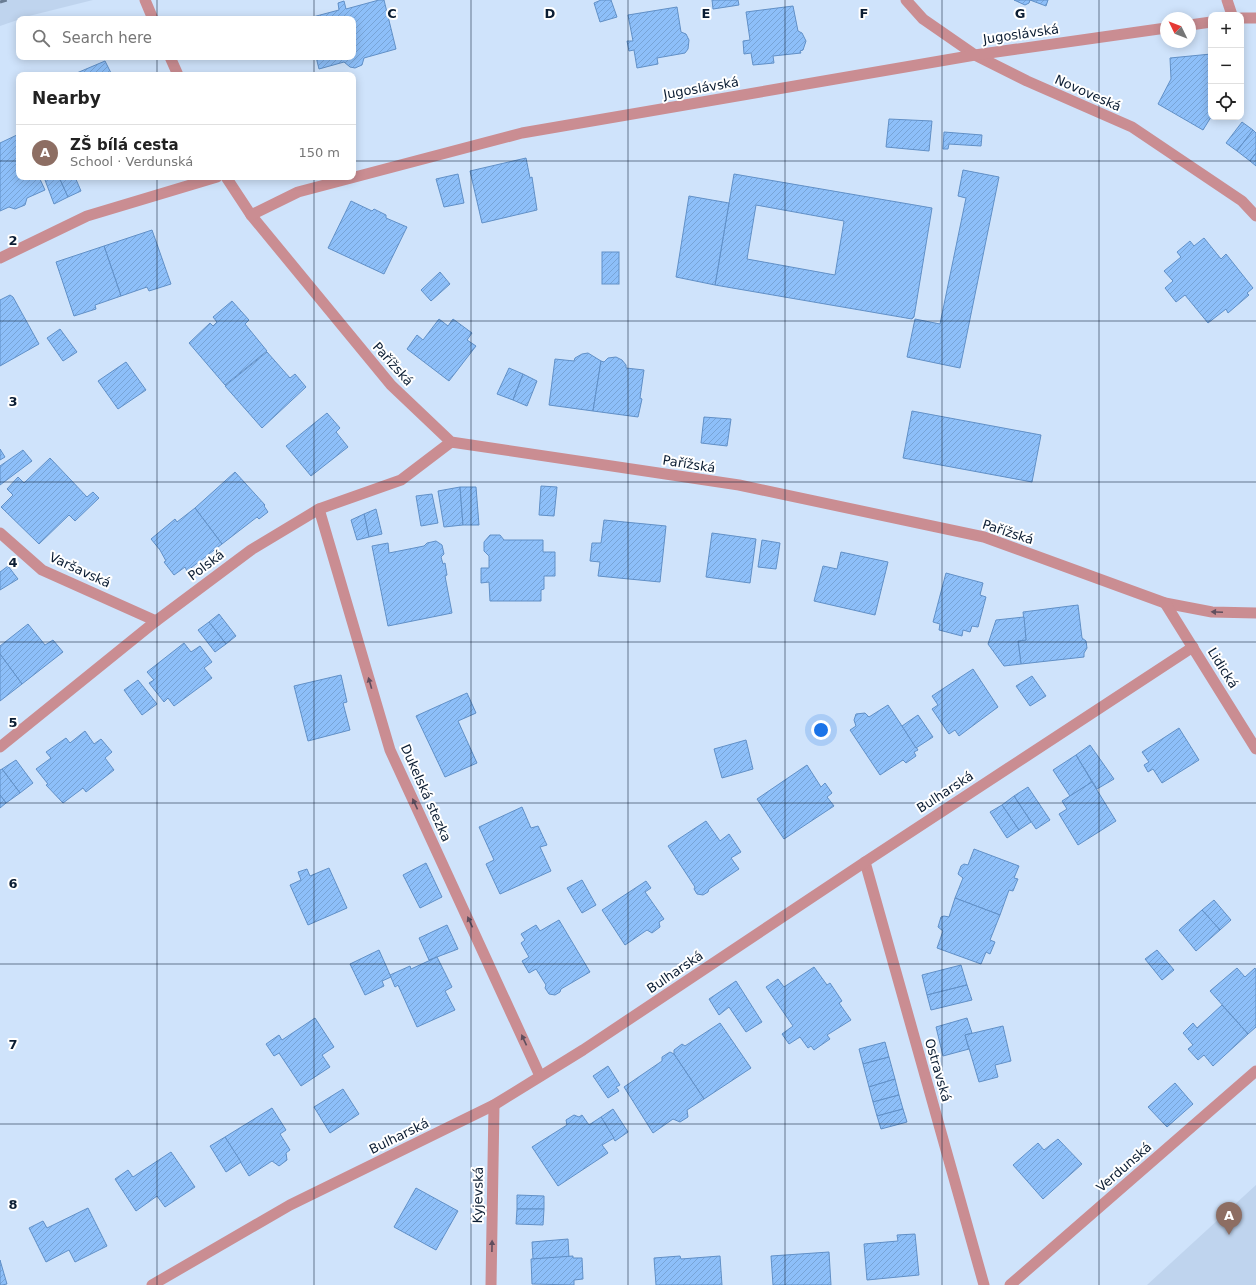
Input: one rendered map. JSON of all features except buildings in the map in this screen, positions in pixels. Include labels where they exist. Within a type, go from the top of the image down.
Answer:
[{"type":"street","points":[[145,0],[152,16]]},
{"type":"street","name":"Novoveská","points":[[906,0],[923,19],[975,55],[1027,81],[1132,127],[1242,201],[1256,216]]},
{"type":"street","points":[[1227,0],[1231,12]]},
{"type":"street","points":[[1244,18],[1256,18]]},
{"type":"street","points":[[1196,24],[1208,22]]},
{"type":"street","name":"Jugoslávská","points":[[356,177],[522,133],[975,55],[1160,29]]},
{"type":"street","points":[[171,60],[177,72]]},
{"type":"street","points":[[0,258],[87,216],[207,180]]},
{"type":"street","name":"Pařížská","points":[[228,180],[251,215],[391,386],[451,442],[739,485],[984,537],[1166,603],[1212,612],[1256,613]]},
{"type":"street","name":"Jugoslávská","points":[[251,215],[298,192],[344,180]]},
{"type":"street","name":"Polská","points":[[0,747],[156,620],[251,550],[319,509],[402,480],[451,442]]},
{"type":"street","name":"Dukelská stezka","points":[[319,509],[390,750],[540,1076]]},
{"type":"street","name":"Varšavská","points":[[0,533],[42,570],[156,620]]},
{"type":"street","name":"Lidická","points":[[1166,603],[1256,749]]},
{"type":"street","name":"Bulharská","points":[[152,1285],[290,1205],[494,1104],[583,1050],[865,862],[1193,647]]},
{"type":"street","name":"Ostravská","points":[[865,862],[984,1285]]},
{"type":"street","name":"Verdunská","points":[[1010,1285],[1256,1071]]},
{"type":"street","name":"Kyjevská","points":[[491,1285],[494,1104]]},
{"type":"shaded area","points":[[0,0],[93,0],[29,16],[16,16],[16,20],[0,26]]},
{"type":"shaded area","points":[[1256,1185],[1256,1285],[1147,1285]]},
{"type":"railway","points":[[0,2],[7,0]]},
{"type":"place","name":"ZŠ bílá cesta","points":[[1229,1235]]}]
